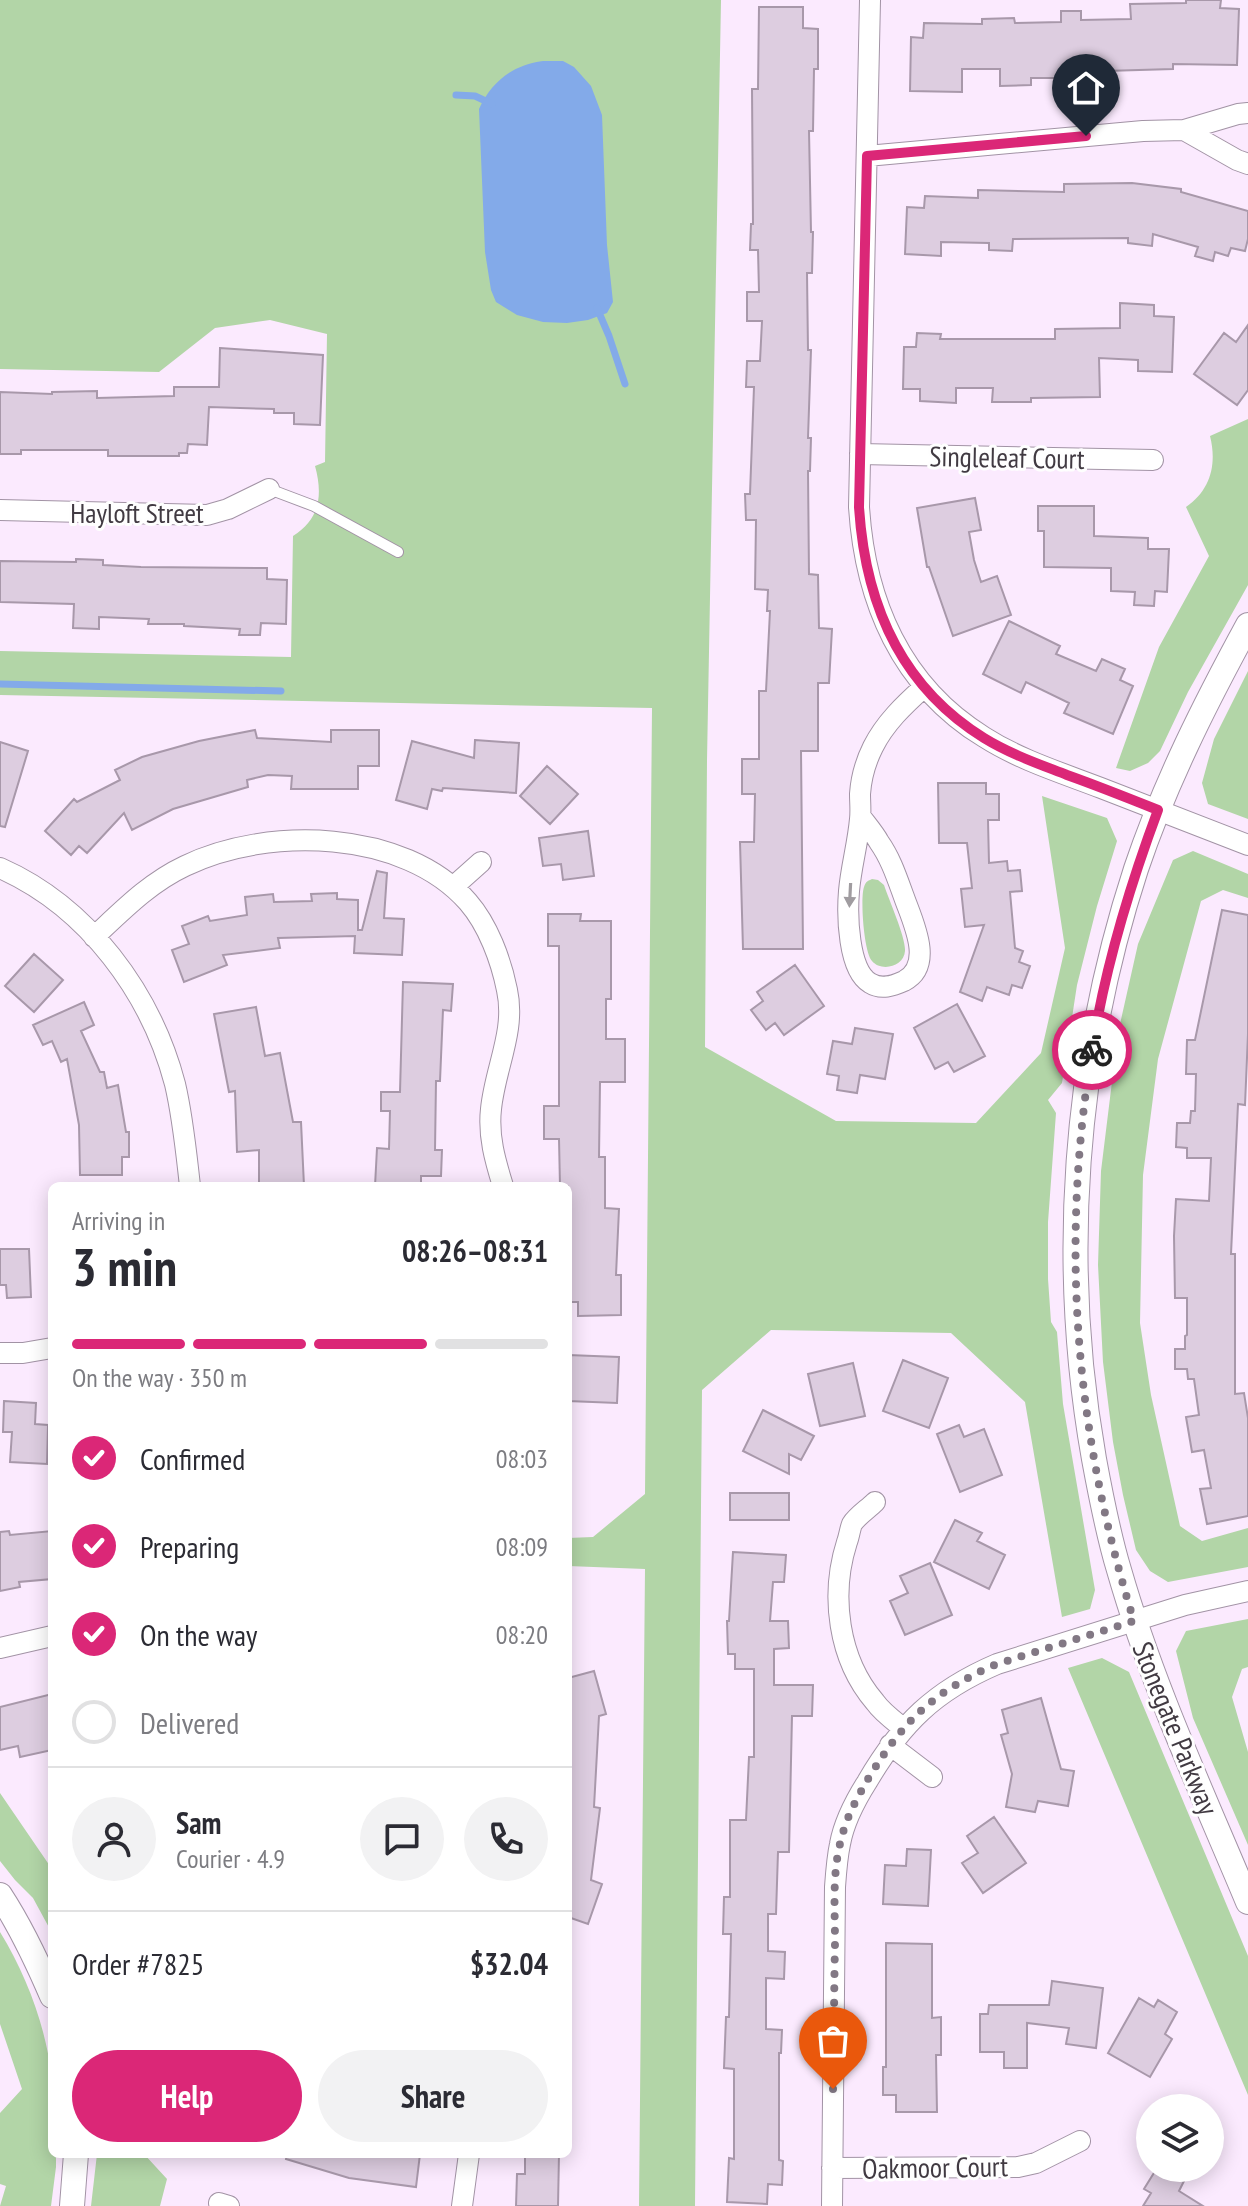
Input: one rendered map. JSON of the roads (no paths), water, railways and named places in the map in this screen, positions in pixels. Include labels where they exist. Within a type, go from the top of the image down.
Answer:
[{"type":"street","points":[[870,0],[860,454],[861,540],[873,593],[893,640],[924,687],[952,714],[985,738],[1026,759],[1248,845]]},
{"type":"street","points":[[867,156],[1184,130],[1248,113]]},
{"type":"street","points":[[1184,130],[1248,164]]},
{"type":"street","name":"Singleleaf Court","points":[[860,454],[1153,460]]},
{"type":"street","name":"Hayloft Street","points":[[0,510],[207,515],[228,509],[269,489]]},
{"type":"street","name":"Stonegate Parkway","points":[[1248,625],[1192,731],[1158,810],[1125,908],[1098,1014],[1090,1063],[1076,1210],[1075,1298],[1083,1386],[1101,1499],[1118,1569],[1183,1752],[1248,1902]]},
{"type":"street","points":[[861,817],[892,865],[917,934],[919,948],[916,970],[909,978],[885,988],[872,985],[862,977],[852,950],[849,892],[861,817],[860,792],[873,748],[894,715],[924,687]]},
{"type":"street","points":[[94,937],[142,893],[173,872],[208,856],[241,847],[274,842],[341,843],[370,847],[420,865],[453,887],[470,904],[494,948],[508,994],[510,1017],[491,1108],[490,1133],[502,1182]]},
{"type":"street","points":[[453,887],[481,862]]},
{"type":"street","points":[[0,868],[52,899],[94,937],[126,976],[161,1042],[174,1082],[190,1182]]},
{"type":"street","points":[[0,1353],[48,1349]]},
{"type":"street","points":[[875,1502],[853,1523],[839,1574],[838,1605],[850,1660],[862,1683],[876,1704],[903,1728]]},
{"type":"street","points":[[832,2206],[835,1887],[840,1842],[854,1804],[890,1745],[903,1728],[945,1691],[978,1672],[1185,1605],[1248,1591]]},
{"type":"street","points":[[0,1648],[48,1637]]},
{"type":"street","points":[[890,1745],[932,1777]]},
{"type":"street","points":[[0,1895],[13,1914],[48,1987]]},
{"type":"street","name":"Oakmoor Court","points":[[832,2168],[1018,2167],[1036,2163],[1080,2141]]},
{"type":"street","points":[[72,2206],[76,2158]]},
{"type":"street","points":[[462,2206],[468,2158]]},
{"type":"lane","points":[[269,489],[314,506],[398,552]]},
{"type":"water","points":[[543,61],[563,61],[574,67],[591,86],[602,115],[607,245],[613,302],[607,313],[567,323],[543,322],[517,315],[496,302],[485,252],[479,109],[490,90],[505,76],[522,66]]},
{"type":"waterway","points":[[456,95],[475,96],[492,104]]},
{"type":"waterway","points":[[597,308],[625,384]]},
{"type":"waterway","points":[[0,684],[281,691]]}]
